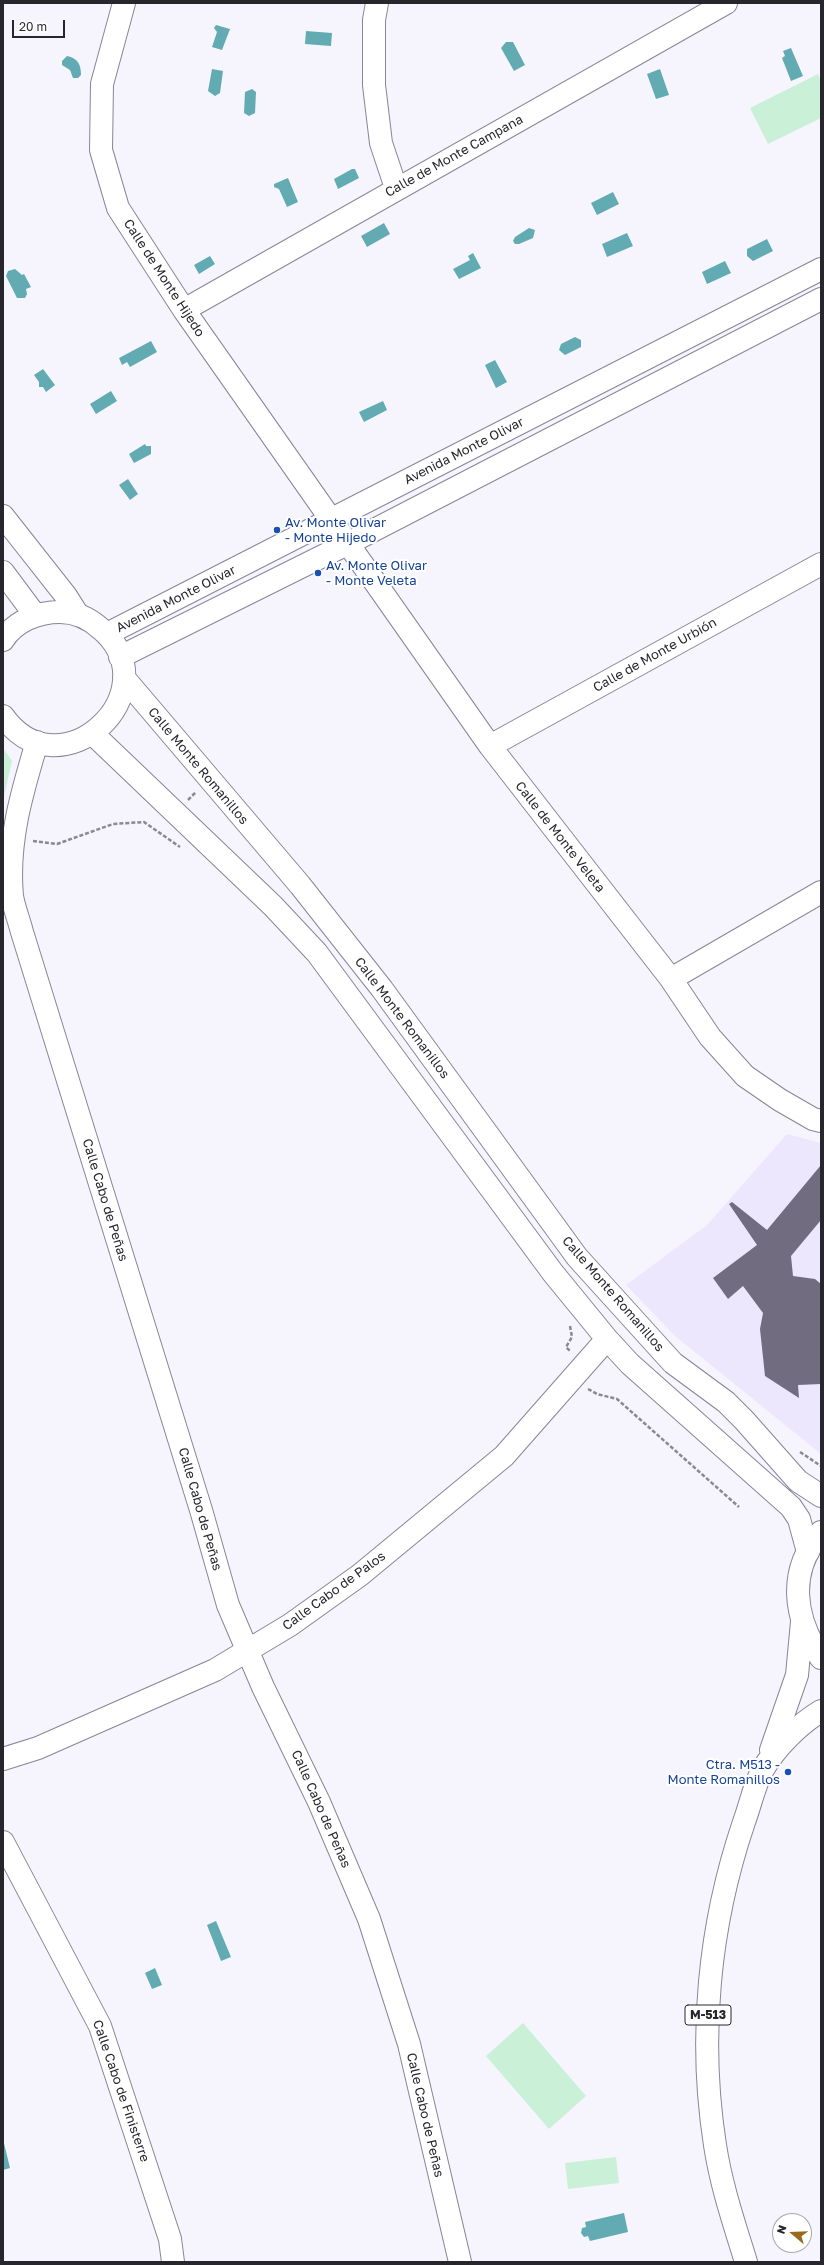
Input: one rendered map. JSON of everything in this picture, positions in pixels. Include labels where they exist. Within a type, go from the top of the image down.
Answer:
[{"type":"street","name":"Calle de Monte Hijedo","points":[[124,3],[102,84],[101,150],[118,208],[184,310],[332,519]]},
{"type":"street","points":[[377,3],[374,20],[374,85],[381,143],[396,188]]},
{"type":"street","name":"Calle de Monte Campana","points":[[184,310],[396,188],[726,3]]},
{"type":"street","name":"Avenida Monte Olivar","points":[[107,634],[821,269]]},
{"type":"street","name":"Avenida Monte Olivar","points":[[120,657],[349,543],[821,299]]},
{"type":"street","points":[[757,302],[769,326]]},
{"type":"street","points":[[716,323],[728,347]]},
{"type":"street","points":[[3,516],[66,596],[78,615]]},
{"type":"street","name":"Calle de Monte Veleta","points":[[332,519],[490,746],[671,979],[710,1037],[745,1076],[780,1100],[813,1119],[821,1121]]},
{"type":"street","name":"Calle de Monte Urbión","points":[[490,746],[821,564]]},
{"type":"street","points":[[3,572],[36,615]]},
{"type":"street","points":[[3,716],[9,724],[22,735],[37,742],[57,745],[76,742],[93,734],[109,719],[120,700],[124,678],[120,657],[107,634],[94,623],[78,615],[57,612],[36,615],[19,623],[4,635]]},
{"type":"street","name":"Calle Monte Romanillos","points":[[124,678],[300,885],[382,989],[572,1250],[601,1284],[674,1363],[726,1402],[798,1481],[821,1496]]},
{"type":"street","points":[[93,734],[273,906],[317,953],[553,1274],[607,1339],[630,1364],[791,1507],[799,1519],[808,1552]]},
{"type":"street","name":"Calle Cabo de Peñas","points":[[37,742],[20,802],[13,838],[8,898],[201,1510],[228,1605],[247,1651],[319,1802],[369,1919],[409,2044],[460,2262]]},
{"type":"street","points":[[671,979],[821,892]]},
{"type":"street","points":[[573,1298],[588,1284],[596,1282],[601,1284]]},
{"type":"street","name":"Calle Cabo de Palos","points":[[3,1759],[38,1748],[215,1670],[290,1625],[360,1575],[504,1456],[582,1365],[607,1339]]},
{"type":"street","name":"Calle Monte Romanillos","points":[[654,1384],[664,1383],[672,1378],[674,1363]]},
{"type":"street","points":[[821,1532],[808,1552],[801,1569],[798,1587],[798,1604],[802,1622],[809,1641],[821,1658]]},
{"type":"street","points":[[762,1771],[782,1722],[797,1675],[802,1622]]},
{"type":"street","name":"M-513","points":[[746,2262],[727,2200],[715,2145],[708,2077],[707,2024],[712,1960],[723,1896],[737,1843],[762,1771],[793,1733],[821,1711]]},
{"type":"street","name":"Calle Cabo de Finisterre","points":[[3,1842],[100,2026],[170,2239],[173,2262]]},
{"type":"path","points":[[175,813],[209,779]]},
{"type":"path","points":[[13,838],[57,844],[113,824],[144,822],[184,850]]},
{"type":"path","points":[[566,1321],[570,1327],[572,1337],[566,1347],[582,1365]]},
{"type":"path","points":[[586,1386],[597,1394],[617,1399],[739,1507]]},
{"type":"shaded area","points":[[787,1134],[821,1143],[821,1454],[675,1336],[626,1285],[707,1225]]},
{"type":"green space","points":[[818,74],[821,81],[821,118],[768,144],[750,108]]},
{"type":"green space","points":[[3,748],[12,761],[3,801]]},
{"type":"green space","points":[[523,2023],[586,2096],[549,2129],[486,2056]]},
{"type":"green space","points":[[616,2157],[619,2183],[568,2189],[565,2163]]},
{"type":"water","points":[[216,25],[230,29],[222,50],[212,47],[217,32],[214,28]]},
{"type":"water","points":[[306,31],[332,33],[331,46],[305,44]]},
{"type":"water","points":[[506,42],[513,42],[525,65],[514,71],[501,48]]},
{"type":"water","points":[[791,48],[803,76],[791,81],[782,58],[785,56],[783,51]]},
{"type":"water","points":[[67,56],[74,58],[78,62],[81,75],[78,78],[73,78],[70,70],[62,65],[62,61]]},
{"type":"water","points":[[212,69],[223,71],[220,93],[215,96],[208,91]]},
{"type":"water","points":[[660,69],[669,95],[656,99],[647,74]]},
{"type":"water","points":[[252,89],[256,92],[255,113],[249,116],[244,113],[245,92]]},
{"type":"water","points":[[352,169],[355,169],[359,178],[338,189],[334,179]]},
{"type":"water","points":[[288,178],[298,202],[287,207],[279,189],[274,187],[274,184]]},
{"type":"water","points":[[613,192],[619,204],[597,215],[591,203]]},
{"type":"water","points":[[384,223],[390,234],[367,247],[361,236]]},
{"type":"water","points":[[529,228],[535,230],[533,238],[519,244],[515,244],[513,241],[515,237]]},
{"type":"water","points":[[627,233],[633,246],[607,257],[602,244]]},
{"type":"water","points":[[767,239],[773,251],[753,261],[747,256],[747,249]]},
{"type":"water","points":[[473,253],[481,268],[459,279],[453,269],[470,260],[468,256]]},
{"type":"water","points":[[210,256],[215,264],[199,274],[194,265]]},
{"type":"water","points":[[725,261],[731,273],[707,284],[702,272]]},
{"type":"water","points":[[15,269],[22,275],[24,274],[31,287],[26,289],[27,294],[25,298],[17,298],[6,276],[8,271]]},
{"type":"water","points":[[575,337],[581,340],[581,347],[565,355],[559,350],[561,344]]},
{"type":"water","points":[[151,341],[157,352],[130,367],[127,362],[122,365],[119,358]]},
{"type":"water","points":[[495,360],[507,382],[496,388],[485,365]]},
{"type":"water","points":[[43,369],[55,385],[46,392],[43,387],[39,387],[39,382],[34,375]]},
{"type":"water","points":[[111,391],[117,401],[96,414],[90,404]]},
{"type":"water","points":[[383,401],[387,410],[364,422],[359,412]]},
{"type":"water","points":[[145,444],[146,446],[151,446],[151,454],[134,463],[129,454]]},
{"type":"water","points":[[128,479],[138,494],[130,500],[119,485]]},
{"type":"water","points":[[216,1921],[231,1957],[221,1961],[207,1925]]},
{"type":"water","points":[[155,1968],[162,1985],[152,1989],[145,1973]]},
{"type":"water","points":[[3,2139],[10,2168],[3,2170]]},
{"type":"water","points":[[624,2213],[628,2232],[590,2241],[588,2236],[584,2237],[581,2233],[582,2228],[586,2227],[585,2222]]},
{"type":"building","points":[[821,1165],[821,1220],[791,1256],[793,1276],[815,1279],[821,1284],[821,1384],[798,1385],[799,1398],[765,1376],[760,1329],[763,1313],[743,1286],[728,1299],[713,1278],[757,1245],[729,1204],[732,1202],[767,1230]]},
{"type":"place","name":"Av. Monte Olivar - Monte Hijedo","points":[[277,530]]},
{"type":"place","name":"Av. Monte Olivar - Monte Veleta","points":[[318,573]]},
{"type":"place","name":"Ctra. M513 - Monte Romanillos","points":[[788,1772]]}]
